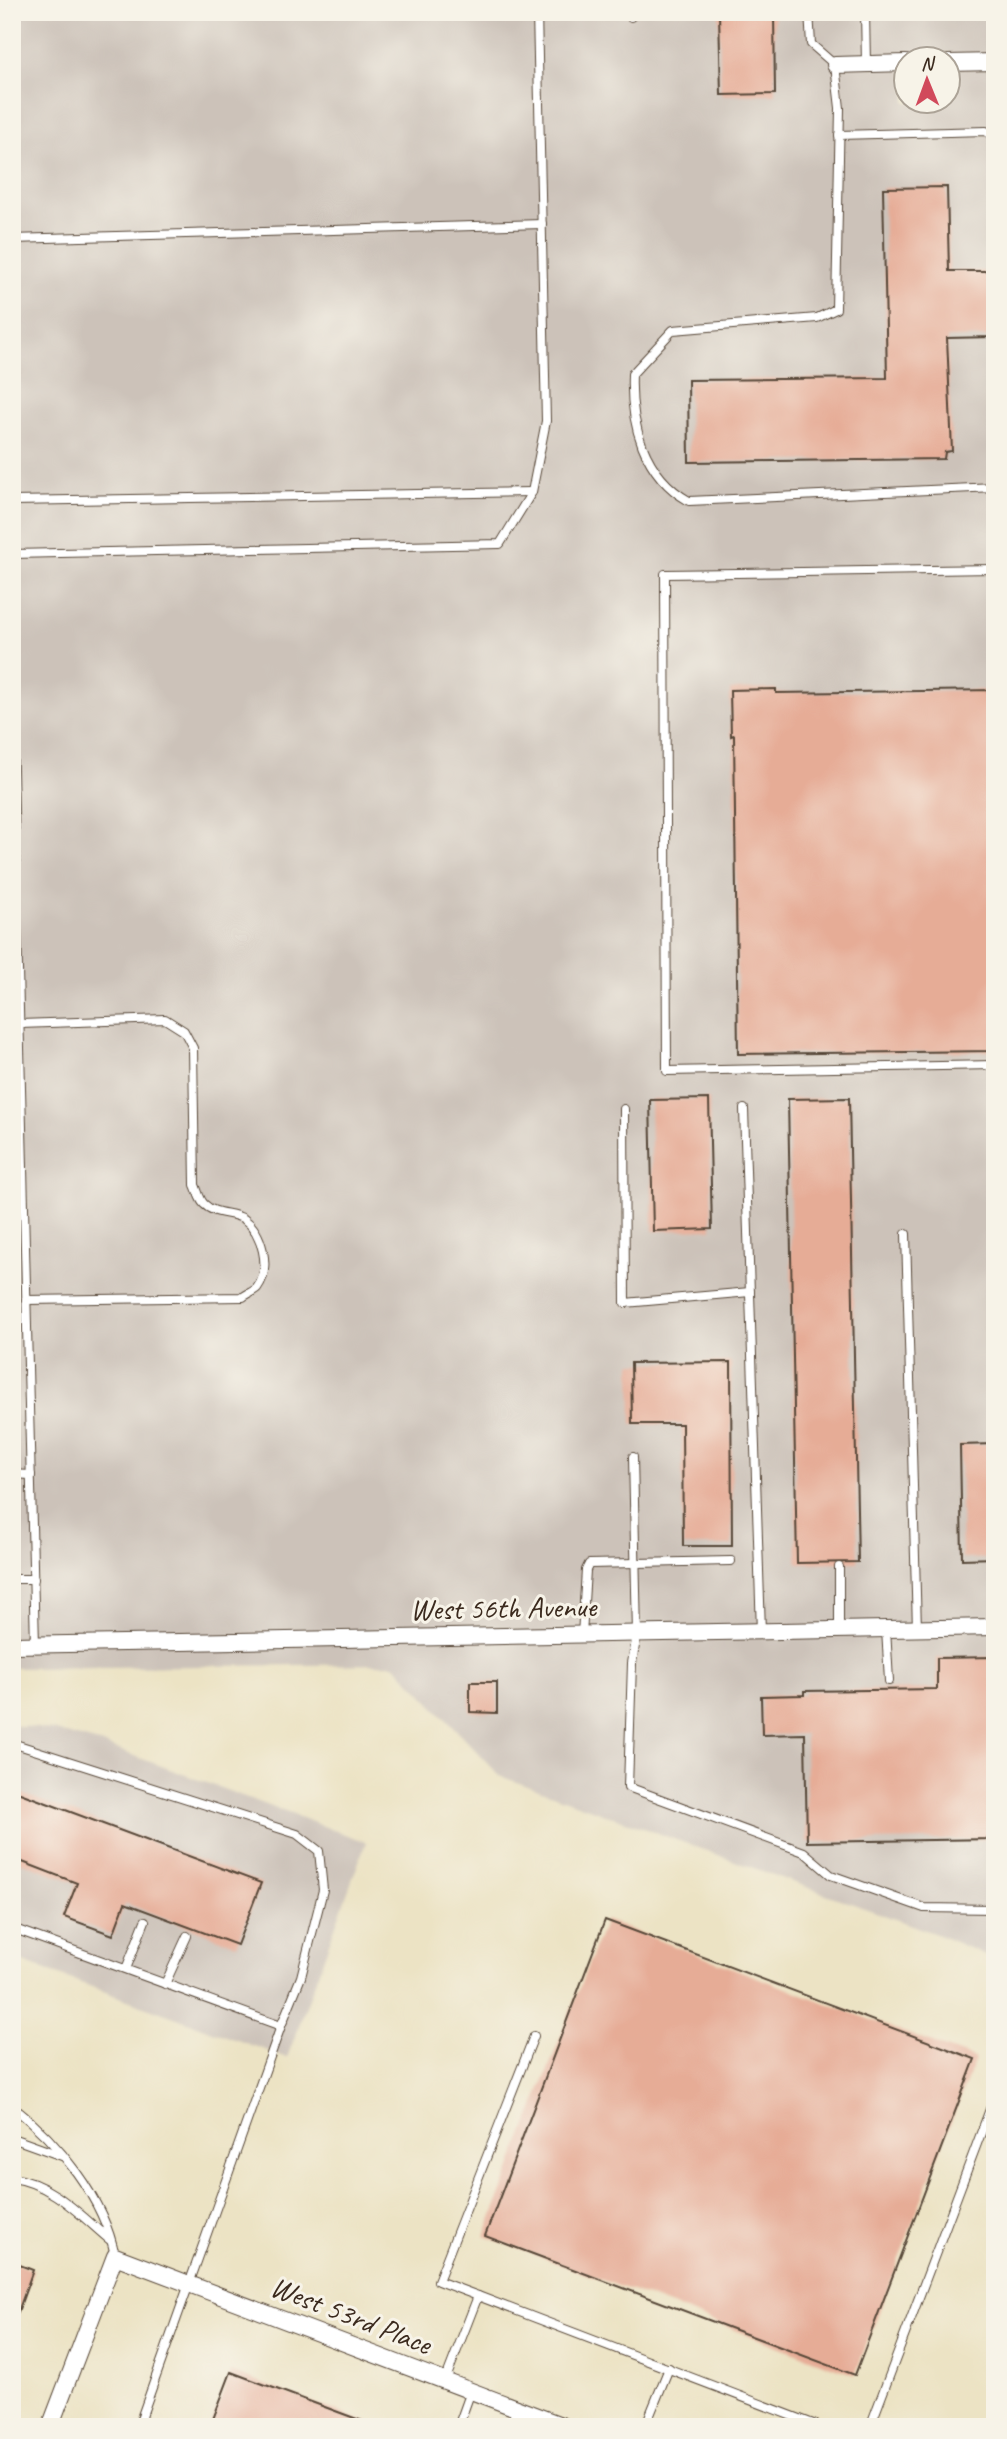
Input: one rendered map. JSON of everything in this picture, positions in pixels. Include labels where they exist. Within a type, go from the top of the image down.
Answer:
[{"type":"street","points":[[962,63],[995,62]]},
{"type":"street","points":[[835,65],[892,63]]},
{"type":"street","name":"West 56th Avenue","points":[[12,1645],[995,1627]]},
{"type":"street","points":[[50,2427],[114,2249]]},
{"type":"street","name":"West 53rd Place","points":[[114,2249],[190,2284],[566,2427]]},
{"type":"lane","points":[[12,554],[500,544],[532,492],[546,422],[537,12]]},
{"type":"lane","points":[[809,12],[811,44],[835,65],[839,135],[836,309],[817,318],[673,330],[632,374],[631,409],[647,460],[672,491],[689,501],[995,487]]},
{"type":"lane","points":[[865,12],[866,64]]},
{"type":"lane","points":[[839,135],[986,131],[995,138]]},
{"type":"lane","points":[[12,239],[542,224]]},
{"type":"lane","points":[[12,501],[532,492]]},
{"type":"lane","points":[[995,569],[665,574],[667,1071],[995,1065]]},
{"type":"lane","points":[[12,730],[35,1645]]},
{"type":"lane","points":[[20,1024],[166,1019],[184,1031],[193,1048],[195,1185],[202,1203],[216,1213],[241,1217],[256,1230],[263,1251],[262,1273],[257,1288],[243,1297],[26,1300]]},
{"type":"lane","points":[[624,1109],[625,1303],[750,1292]]},
{"type":"lane","points":[[744,1109],[761,1632]]},
{"type":"lane","points":[[906,1234],[917,1629]]},
{"type":"lane","points":[[633,1457],[638,1634],[632,1663],[628,1787],[804,1852],[831,1875],[924,1908],[995,1909]]},
{"type":"lane","points":[[12,1474],[31,1475]]},
{"type":"lane","points":[[582,1635],[586,1570],[589,1564],[732,1561]]},
{"type":"lane","points":[[839,1567],[839,1630]]},
{"type":"lane","points":[[12,1579],[34,1579]]},
{"type":"lane","points":[[886,1629],[889,1681]]},
{"type":"lane","points":[[12,1743],[297,1835],[319,1851],[323,1890],[301,1977],[281,2026],[138,2427]]},
{"type":"lane","points":[[125,1969],[145,1921]]},
{"type":"lane","points":[[12,1928],[281,2026]]},
{"type":"lane","points":[[165,1984],[187,1936]]},
{"type":"lane","points":[[534,2036],[438,2281],[821,2427]]},
{"type":"lane","points":[[870,2427],[995,2096]]},
{"type":"lane","points":[[12,2106],[46,2136],[64,2157],[94,2202],[114,2249]]},
{"type":"lane","points":[[12,2138],[64,2157]]},
{"type":"lane","points":[[12,2178],[26,2180],[56,2195],[114,2249]]},
{"type":"lane","points":[[445,2381],[478,2296]]},
{"type":"lane","points":[[645,2427],[669,2368]]},
{"type":"lane","points":[[458,2427],[471,2391]]},
{"type":"lane","points":[[510,2427],[517,2408]]},
{"type":"lane","points":[[12,2424],[18,2427]]},
{"type":"shaded area","points":[[12,12],[995,12],[995,1959],[931,1932],[500,1776],[394,1664],[12,1668]]},
{"type":"shaded area","points":[[12,1725],[52,1730],[102,1744],[366,1842],[287,2058],[12,1958]]},
{"type":"building","points":[[719,12],[774,12],[775,94],[721,95]]},
{"type":"building","points":[[947,187],[949,271],[991,271],[993,337],[947,338],[952,451],[945,452],[944,459],[689,462],[688,380],[887,378],[883,188]]},
{"type":"building","points":[[776,689],[776,693],[995,690],[995,1051],[738,1054],[734,735],[731,736],[730,690]]},
{"type":"building","points":[[849,1098],[858,1562],[797,1563],[788,1099]]},
{"type":"building","points":[[709,1099],[712,1229],[653,1231],[650,1100]]},
{"type":"building","points":[[731,1362],[732,1546],[683,1546],[682,1424],[632,1424],[631,1363]]},
{"type":"building","points":[[995,1444],[995,1558],[962,1559],[960,1445]]},
{"type":"building","points":[[995,1657],[995,1839],[807,1842],[805,1734],[762,1735],[761,1696],[804,1695],[804,1691],[937,1689],[937,1658]]},
{"type":"building","points":[[470,1682],[497,1682],[497,1713],[470,1712]]},
{"type":"building","points":[[12,1790],[261,1883],[237,1945],[125,1903],[113,1935],[64,1917],[77,1883],[12,1858]]},
{"type":"building","points":[[605,1920],[975,2059],[855,2375],[485,2236]]},
{"type":"building","points":[[12,2262],[33,2270],[14,2323],[12,2323]]},
{"type":"building","points":[[231,2372],[373,2425],[373,2427],[210,2427]]}]
